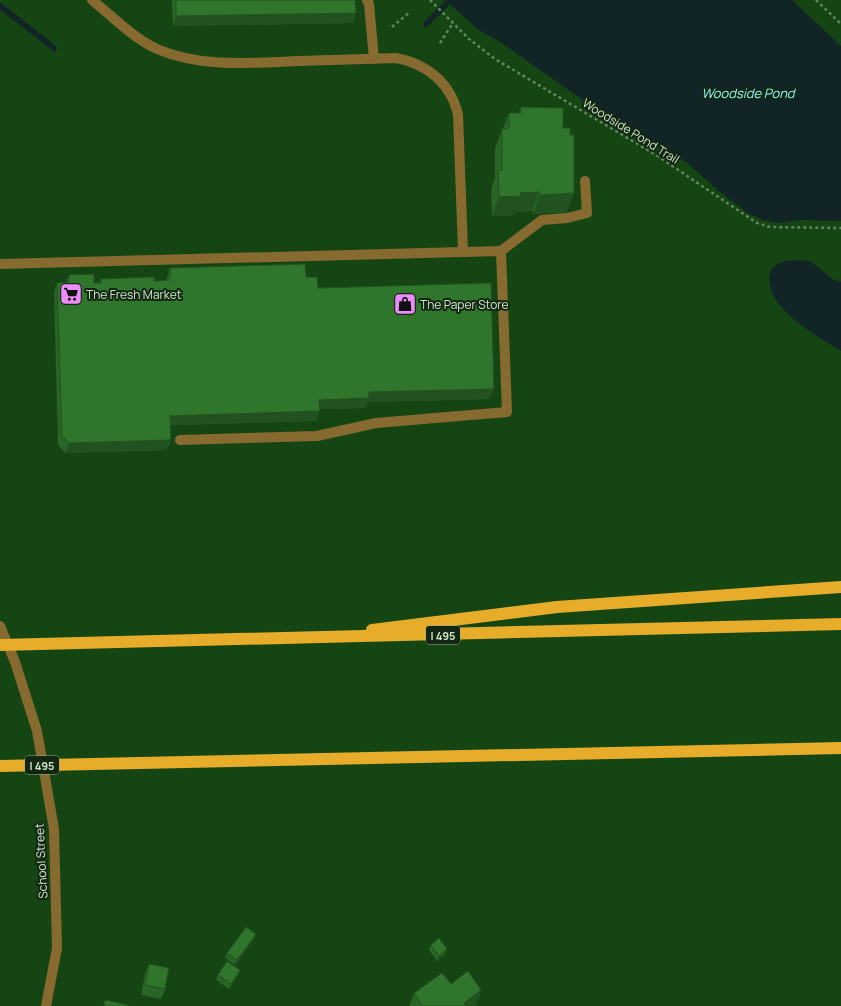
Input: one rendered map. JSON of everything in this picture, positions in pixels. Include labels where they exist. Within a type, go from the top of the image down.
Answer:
[{"type":"highway","points":[[304,639],[557,607],[841,587]]},
{"type":"highway","name":"I 495","points":[[0,645],[304,639],[841,624]]},
{"type":"highway","name":"I 495","points":[[1,766],[841,748]]},
{"type":"street","points":[[92,0],[128,30],[157,49],[191,60],[223,62],[396,58],[412,61],[438,79],[450,94],[458,114],[464,251]]},
{"type":"street","points":[[367,0],[369,4],[374,59]]},
{"type":"street","points":[[0,264],[501,251],[534,224],[542,220],[567,218],[587,213],[585,182]]},
{"type":"street","points":[[180,440],[317,436],[376,423],[507,412],[501,251]]},
{"type":"street","name":"School Street","points":[[0,626],[18,669],[36,731],[54,829],[57,948],[46,1006]]},
{"type":"path","name":"Woodside Pond Trail","points":[[430,0],[469,39],[495,59],[656,155],[758,223],[770,227],[841,228]]},
{"type":"path","points":[[816,0],[841,24]]},
{"type":"path","points":[[392,26],[410,12]]},
{"type":"path","points":[[440,43],[453,22]]},
{"type":"water","name":"Woodside Pond","points":[[445,0],[792,0],[841,46],[841,221],[802,220],[778,223],[763,220],[749,214],[721,193],[686,162],[604,115],[500,42],[479,30]]},
{"type":"water","points":[[792,260],[810,261],[834,280],[841,282],[841,351],[806,329],[783,309],[774,297],[770,285],[771,270],[779,263]]},
{"type":"building","points":[[176,0],[355,0],[356,13],[176,16]]},
{"type":"building","points":[[521,107],[563,108],[563,128],[570,128],[570,135],[574,135],[574,193],[540,195],[539,192],[520,193],[521,196],[499,197],[498,171],[502,170],[502,129],[509,128],[509,113],[521,113]]},
{"type":"building","points":[[305,264],[306,277],[317,277],[318,288],[491,283],[494,389],[369,392],[369,398],[319,400],[320,411],[170,416],[171,440],[69,443],[62,435],[57,283],[69,282],[69,275],[94,274],[94,283],[101,283],[101,279],[154,277],[154,281],[170,280],[170,268]]},
{"type":"building","points":[[246,927],[256,934],[237,960],[227,953]]},
{"type":"building","points":[[439,938],[447,949],[439,956],[431,945]]},
{"type":"building","points":[[227,961],[240,970],[231,984],[218,975]]},
{"type":"building","points":[[149,964],[169,968],[165,989],[145,985]]},
{"type":"building","points":[[468,971],[481,990],[464,1003],[466,1006],[423,1006],[414,993],[442,973],[451,984]]},
{"type":"building","points":[[105,1000],[128,1005],[128,1006],[104,1006]]},
{"type":"waterway","points":[[426,24],[447,3]]},
{"type":"waterway","points":[[0,6],[54,48]]},
{"type":"place","name":"The Fresh Market","points":[[71,294]]},
{"type":"place","name":"The Paper Store","points":[[405,304]]}]
